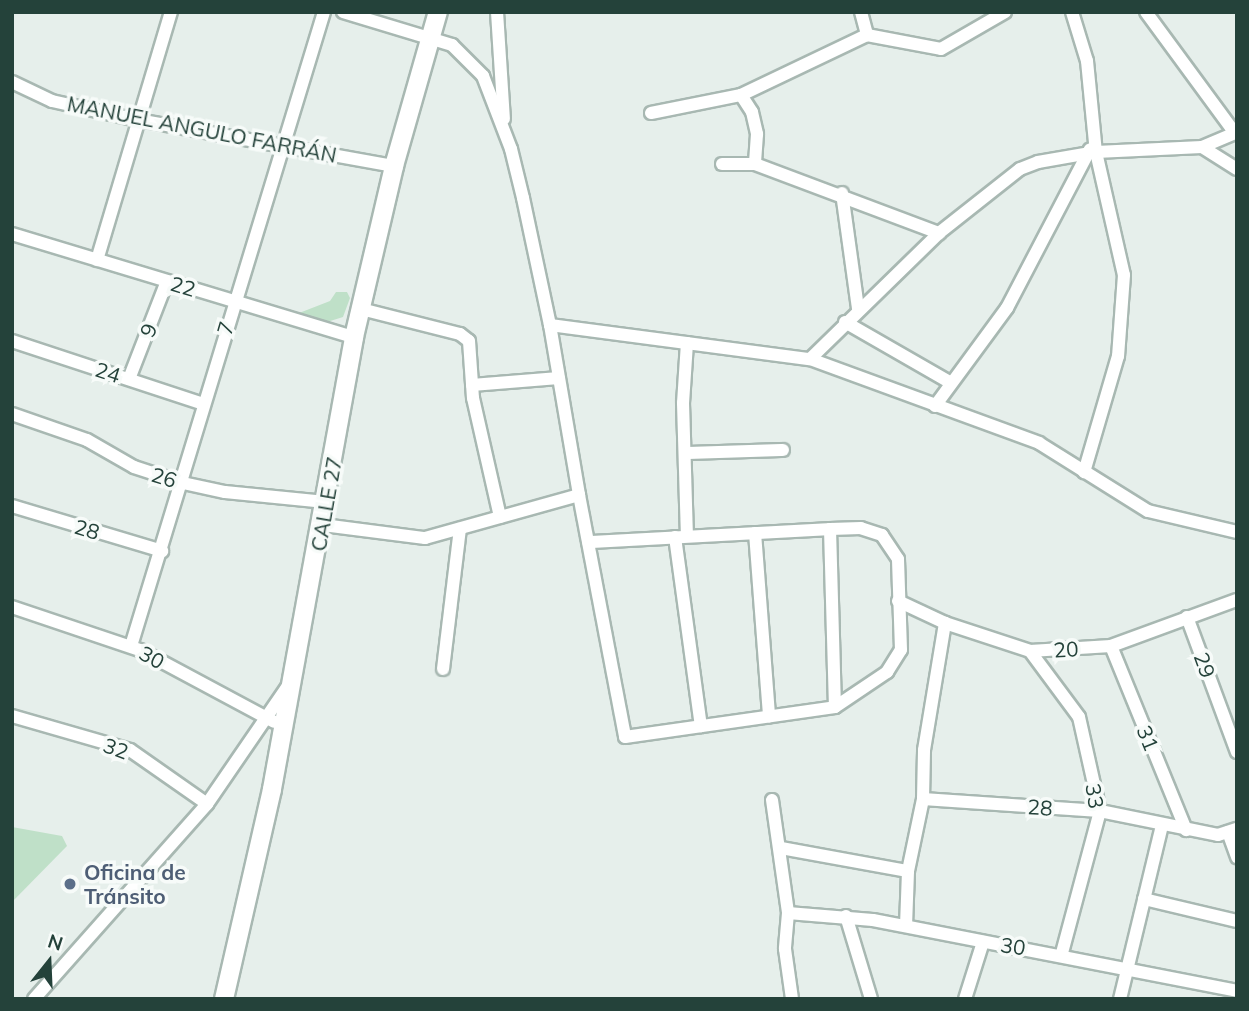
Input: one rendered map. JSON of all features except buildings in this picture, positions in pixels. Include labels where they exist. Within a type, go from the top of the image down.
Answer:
[{"type":"main road","name":"CALLE 27","points":[[225,999],[236,957],[276,722],[294,674],[323,524],[354,337],[394,166],[438,12]]},
{"type":"street","points":[[97,260],[171,12]]},
{"type":"street","name":"7","points":[[131,646],[183,483],[233,301],[280,145],[324,12]]},
{"type":"street","points":[[343,12],[429,38],[463,52],[479,69],[505,133],[550,325],[579,495],[625,737],[835,707],[887,672],[901,650],[898,559],[887,540],[860,528],[588,542]]},
{"type":"street","points":[[497,12],[505,133]]},
{"type":"street","points":[[861,12],[867,35]]},
{"type":"street","points":[[1072,12],[1087,61],[1093,148],[1124,275],[1118,356],[1084,472]]},
{"type":"street","points":[[810,359],[858,309],[939,233],[1020,169],[1093,148],[1202,146],[1236,132],[1146,12]]},
{"type":"street","points":[[651,113],[741,95],[867,35],[941,50],[995,14]]},
{"type":"street","name":"MANUEL ANGULO FARRÁN","points":[[12,82],[52,101],[138,120],[394,166]]},
{"type":"street","points":[[741,95],[752,111],[757,134],[755,164]]},
{"type":"street","points":[[1202,146],[1237,169]]},
{"type":"street","points":[[935,405],[976,355],[1007,308],[1093,148]]},
{"type":"street","points":[[722,164],[755,164],[842,193],[939,233]]},
{"type":"street","points":[[842,193],[858,309]]},
{"type":"street","name":"22","points":[[12,234],[354,337]]},
{"type":"street","name":"9","points":[[129,379],[167,281]]},
{"type":"street","points":[[361,309],[460,334],[470,341],[472,385],[500,517]]},
{"type":"street","points":[[845,322],[951,383]]},
{"type":"street","points":[[550,325],[810,359],[1038,443],[1148,511],[1237,531]]},
{"type":"street","name":"24","points":[[12,341],[204,404]]},
{"type":"street","points":[[687,343],[686,453],[681,537],[701,726]]},
{"type":"street","points":[[472,385],[559,378]]},
{"type":"street","name":"26","points":[[12,414],[87,440],[134,467],[183,483],[225,492],[326,502]]},
{"type":"street","points":[[686,453],[783,450]]},
{"type":"street","points":[[323,524],[425,538],[579,495]]},
{"type":"street","name":"28","points":[[12,506],[162,551]]},
{"type":"street","points":[[443,668],[460,529]]},
{"type":"street","points":[[830,529],[835,707]]},
{"type":"street","points":[[755,533],[769,716]]},
{"type":"street","name":"20","points":[[898,601],[945,623],[1030,651],[1111,646],[1237,600]]},
{"type":"street","name":"30","points":[[12,607],[131,646],[276,722]]},
{"type":"street","name":"29","points":[[1187,617],[1237,752]]},
{"type":"street","points":[[906,926],[908,871],[923,799],[924,750],[945,623]]},
{"type":"street","name":"31","points":[[1111,646],[1186,830]]},
{"type":"street","name":"33","points":[[1030,651],[1079,717],[1100,811],[1062,953]]},
{"type":"street","name":"32","points":[[12,716],[130,750],[207,804]]},
{"type":"street","points":[[34,999],[276,722]]},
{"type":"street","name":"28","points":[[923,799],[1100,811],[1162,826],[1218,835],[1232,830]]},
{"type":"street","points":[[772,800],[781,848],[788,913],[785,949],[792,999]]},
{"type":"street","points":[[1120,999],[1162,826]]},
{"type":"street","points":[[1232,830],[1237,858]]},
{"type":"street","points":[[781,848],[908,871]]},
{"type":"street","points":[[1144,899],[1237,920]]},
{"type":"street","name":"30","points":[[788,913],[846,916],[983,942],[1062,953],[1237,991]]},
{"type":"street","points":[[846,916],[870,999]]},
{"type":"street","points":[[965,999],[983,942]]},
{"type":"green space","points":[[336,292],[347,292],[350,298],[343,317],[327,322],[294,315],[330,301]]},
{"type":"green space","points":[[12,827],[62,836],[67,846],[12,902]]},
{"type":"place","name":"Oficina de Tránsito","points":[[70,884]]}]
